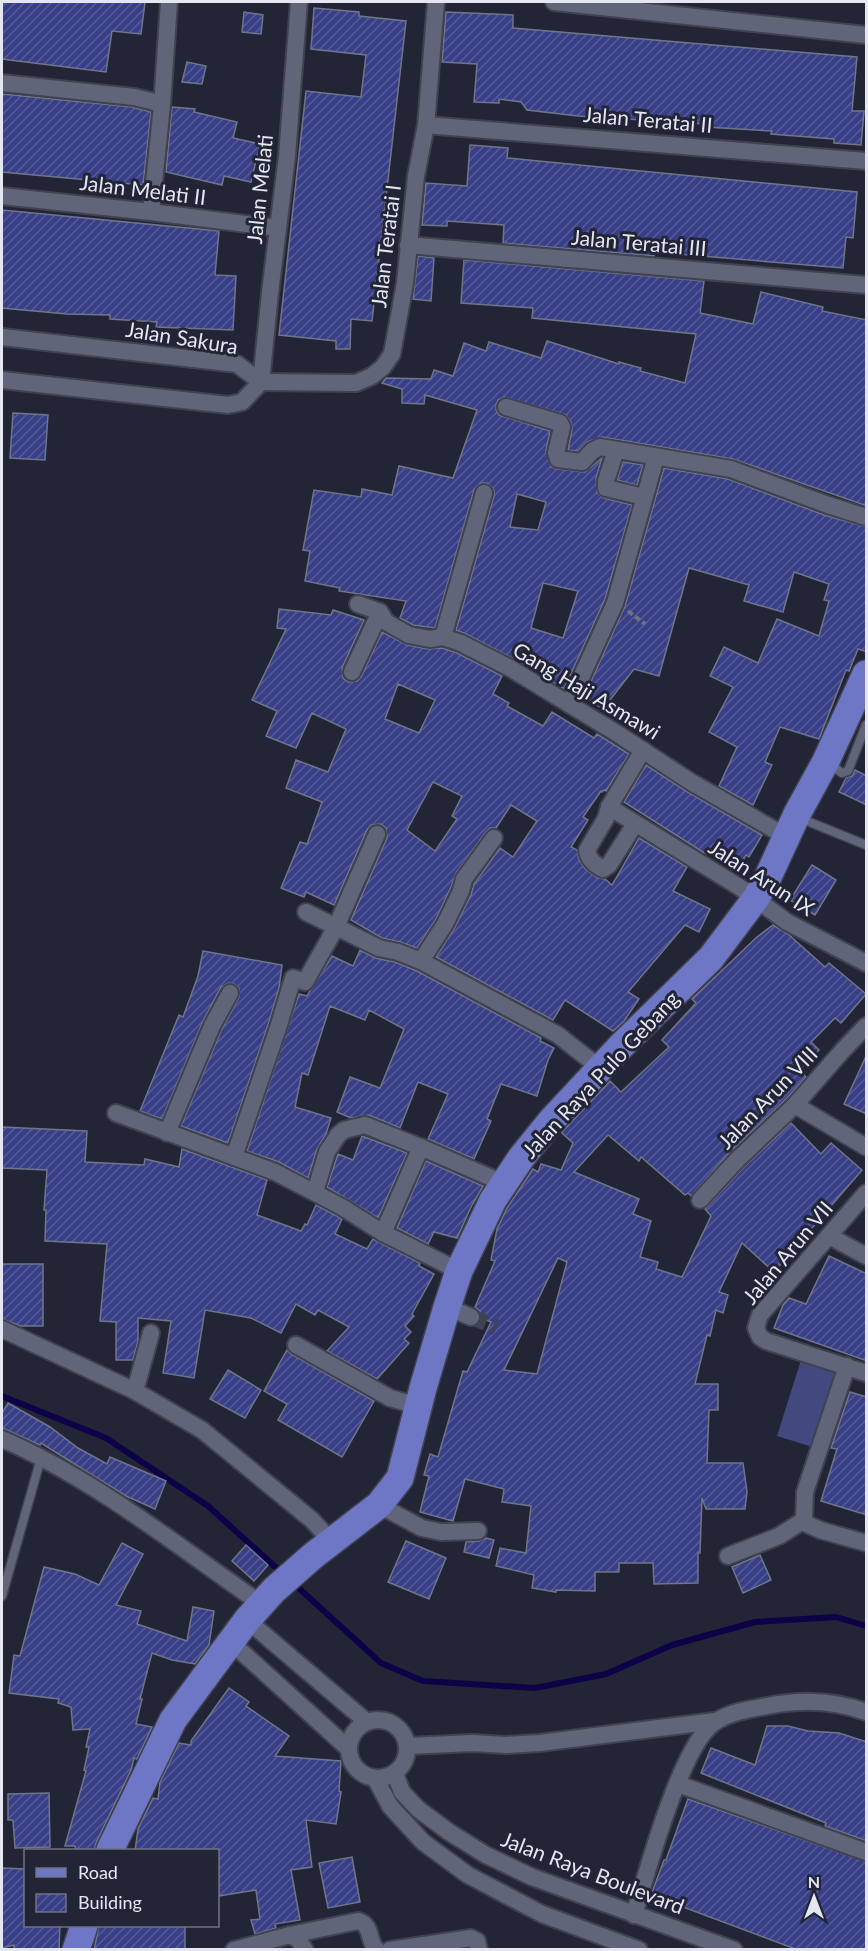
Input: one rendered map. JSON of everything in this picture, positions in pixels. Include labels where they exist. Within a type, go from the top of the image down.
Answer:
[{"type":"main road","name":"Jalan Raya Pulo Gebang","points":[[111,1849],[173,1720],[260,1604],[322,1548],[379,1505],[400,1478],[418,1406],[459,1312],[459,1271],[486,1212],[521,1158],[551,1121],[600,1068],[711,958],[756,898],[826,761],[861,717],[867,675]]},
{"type":"main road","points":[[76,1950],[84,1927]]},
{"type":"street","points":[[151,212],[162,105],[169,2]]},
{"type":"street","name":"Jalan Melati","points":[[261,382],[286,156],[299,2]]},
{"type":"street","name":"Jalan Teratai I","points":[[261,382],[356,383],[372,376],[383,367],[392,354],[405,283],[416,176],[426,125],[436,2]]},
{"type":"street","points":[[554,2],[867,35]]},
{"type":"street","points":[[2,83],[134,98],[162,105]]},
{"type":"street","name":"Jalan Teratai II","points":[[426,125],[867,160]]},
{"type":"street","name":"Jalan Melati II","points":[[2,196],[278,228]]},
{"type":"street","name":"Jalan Teratai III","points":[[408,245],[867,285]]},
{"type":"street","name":"Jalan Sakura","points":[[2,337],[237,364],[261,382]]},
{"type":"street","points":[[2,380],[228,405],[242,402],[261,382]]},
{"type":"street","points":[[506,407],[560,423],[562,427],[556,453],[558,459],[582,462],[600,447],[731,469],[867,517]]},
{"type":"street","points":[[616,450],[606,488],[644,497]]},
{"type":"street","points":[[569,704],[616,600],[656,457]]},
{"type":"street","points":[[443,637],[484,493]]},
{"type":"street","name":"Gang Haji Asmawi","points":[[358,603],[380,612],[386,622],[409,635],[430,639],[443,637],[477,651],[510,668],[692,782],[792,825]]},
{"type":"street","points":[[352,672],[380,612]]},
{"type":"street","points":[[635,824],[609,865],[603,869],[595,865],[587,856],[587,850],[606,818],[609,807],[643,750]]},
{"type":"street","name":"Jalan Arun IX","points":[[609,807],[756,898],[787,922],[867,963]]},
{"type":"street","points":[[234,1157],[293,978],[305,982],[336,927],[377,834]]},
{"type":"street","points":[[421,961],[445,924],[461,891],[464,879],[494,838]]},
{"type":"street","points":[[306,912],[379,948],[421,961],[558,1035],[600,1068]]},
{"type":"street","points":[[167,1133],[212,1026],[230,993]]},
{"type":"street","name":"Jalan Arun VIII","points":[[700,1200],[737,1160],[795,1106],[867,1026]]},
{"type":"street","points":[[795,1106],[867,1147]]},
{"type":"street","points":[[116,1113],[275,1172],[342,1207],[383,1233],[459,1271]]},
{"type":"street","points":[[315,1192],[327,1152],[344,1130],[365,1125],[422,1147],[503,1184]]},
{"type":"street","points":[[383,1233],[422,1147]]},
{"type":"street","name":"Jalan Arun VII","points":[[847,1366],[766,1341],[760,1337],[756,1328],[760,1315],[867,1192]]},
{"type":"street","points":[[829,1236],[867,1256]]},
{"type":"street","points":[[2,1329],[135,1391],[202,1431],[312,1520],[322,1548]]},
{"type":"street","points":[[135,1391],[151,1332]]},
{"type":"street","points":[[296,1345],[390,1398],[418,1406]]},
{"type":"street","points":[[867,1373],[847,1366],[805,1492],[804,1520],[805,1523],[820,1530],[867,1543]]},
{"type":"street","points":[[2,1439],[41,1458],[156,1528],[260,1604],[368,1722]]},
{"type":"street","points":[[379,1505],[422,1528],[441,1532],[478,1531]]},
{"type":"street","points":[[728,1556],[779,1536],[804,1520]]},
{"type":"street","points":[[230,1643],[349,1749]]},
{"type":"street","points":[[408,1746],[539,1743],[715,1721],[739,1712],[771,1705],[813,1701],[838,1703],[867,1712]]},
{"type":"street","points":[[378,1719],[389,1721],[405,1736],[408,1746],[407,1757],[403,1766],[395,1774],[385,1778],[368,1777],[351,1761],[349,1749],[351,1738],[358,1728],[368,1722],[378,1719]]},
{"type":"street","points":[[634,1915],[658,1837],[690,1753],[703,1733],[715,1721]]},
{"type":"street","name":"Jalan Raya Boulevard","points":[[395,1774],[402,1792],[418,1809],[486,1855],[532,1877],[734,1950]]},
{"type":"street","points":[[375,1778],[390,1806],[423,1842],[468,1875],[542,1914],[619,1946],[639,1950]]},
{"type":"street","points":[[678,1784],[867,1852]]},
{"type":"street","points":[[234,1950],[290,1935],[358,1921],[367,1926],[376,1950]]},
{"type":"street","points":[[290,1935],[298,1939],[305,1950]]},
{"type":"street","points":[[390,1950],[471,1938],[477,1941],[480,1950]]},
{"type":"lane","points":[[792,825],[807,821],[867,846]]},
{"type":"lane","points":[[2,1596],[41,1458]]},
{"type":"shaded area","points":[[801,1360],[839,1372],[816,1448],[777,1436]]},
{"type":"building","points":[[2,2],[145,2],[141,34],[112,31],[106,72],[2,59]]},
{"type":"building","points":[[314,8],[359,12],[359,16],[406,21],[372,321],[351,319],[350,349],[336,349],[336,341],[279,335],[306,91],[361,97],[366,55],[311,49]]},
{"type":"building","points":[[244,12],[263,15],[261,34],[242,32]]},
{"type":"building","points":[[446,12],[513,15],[513,28],[857,57],[852,111],[864,111],[861,145],[834,143],[834,139],[771,134],[772,131],[706,127],[706,124],[578,116],[527,110],[521,102],[499,99],[499,103],[474,102],[477,64],[442,62]]},
{"type":"building","points":[[187,62],[206,66],[202,84],[182,82]]},
{"type":"building","points":[[2,94],[132,107],[151,112],[143,185],[2,172]]},
{"type":"building","points":[[172,107],[195,109],[194,112],[237,122],[233,138],[260,144],[251,182],[224,176],[222,185],[166,172]]},
{"type":"building","points":[[470,145],[508,148],[507,158],[857,192],[853,238],[846,237],[843,268],[654,252],[654,256],[503,243],[504,225],[447,221],[447,226],[422,225],[426,183],[467,186]]},
{"type":"building","points":[[2,210],[219,231],[215,275],[236,276],[233,330],[156,327],[157,322],[110,319],[110,315],[2,308]]},
{"type":"building","points":[[418,256],[434,258],[431,301],[413,299]]},
{"type":"building","points":[[464,260],[704,281],[700,313],[753,324],[761,292],[823,307],[822,311],[867,320],[867,506],[733,459],[602,437],[587,442],[578,451],[568,450],[572,429],[571,422],[566,415],[504,397],[498,400],[496,405],[499,415],[550,431],[546,451],[551,467],[585,472],[602,458],[596,478],[597,493],[604,498],[632,505],[605,599],[564,689],[543,676],[546,671],[525,665],[456,630],[494,496],[494,490],[487,483],[481,483],[474,490],[435,628],[413,625],[400,618],[406,601],[339,591],[340,588],[305,581],[310,551],[303,550],[314,490],[361,497],[362,489],[392,495],[399,466],[453,478],[477,410],[425,395],[424,404],[402,403],[402,389],[382,383],[386,378],[431,379],[434,370],[453,376],[464,343],[486,351],[489,342],[541,358],[547,341],[685,383],[696,334],[532,318],[533,308],[461,303]],"holes":[[[517,494],[546,502],[538,530],[510,527]],[[543,583],[578,591],[563,638],[531,628]]]},
{"type":"building","points":[[13,413],[48,415],[45,460],[10,458]]},
{"type":"building","points":[[623,462],[643,465],[637,485],[617,480]]},
{"type":"building","points":[[664,468],[728,479],[824,515],[867,527],[867,652],[858,649],[849,671],[846,670],[819,739],[780,727],[765,762],[772,765],[753,805],[719,786],[737,747],[709,732],[733,687],[710,676],[724,647],[758,663],[777,619],[819,636],[829,601],[824,600],[829,584],[794,572],[783,612],[744,601],[749,585],[689,568],[659,676],[634,669],[603,709],[584,697],[625,606]]},
{"type":"building","points":[[279,609],[331,615],[333,610],[364,620],[342,668],[343,678],[348,682],[357,681],[361,677],[382,632],[407,645],[428,649],[442,648],[457,653],[502,676],[493,694],[509,703],[507,706],[543,726],[552,712],[594,738],[597,734],[629,754],[606,791],[601,791],[583,817],[588,820],[571,847],[577,850],[579,860],[585,869],[612,885],[639,838],[687,867],[673,891],[710,909],[699,932],[685,925],[628,992],[639,999],[624,1021],[613,1031],[565,1000],[553,1020],[436,957],[454,929],[474,884],[500,848],[513,857],[537,821],[511,805],[496,828],[490,828],[486,832],[456,873],[436,919],[417,948],[382,938],[351,920],[387,838],[386,828],[381,824],[371,825],[367,830],[334,905],[306,892],[304,897],[281,888],[300,842],[307,844],[322,802],[286,788],[296,760],[328,772],[346,729],[312,713],[296,748],[266,736],[277,711],[252,700],[286,629],[277,628]],"holes":[[[398,684],[435,700],[419,733],[385,719]],[[433,782],[462,796],[452,816],[457,819],[435,851],[407,830]]]},
{"type":"building","points":[[646,765],[762,835],[749,857],[746,855],[739,868],[709,850],[706,854],[624,802]]},
{"type":"building","points":[[855,770],[867,776],[867,805],[839,792],[846,778],[852,776]]},
{"type":"building","points":[[812,865],[836,880],[815,915],[790,900]]},
{"type":"building","points":[[773,925],[788,934],[825,967],[829,963],[866,994],[841,1023],[835,1018],[811,1042],[819,1050],[800,1070],[806,1077],[729,1153],[691,1196],[688,1193],[685,1195],[641,1157],[639,1161],[608,1135],[574,1172],[639,1199],[633,1214],[651,1221],[640,1257],[658,1262],[656,1269],[682,1277],[711,1216],[705,1209],[744,1167],[791,1123],[821,1154],[831,1143],[862,1170],[774,1272],[742,1243],[719,1292],[728,1295],[723,1313],[716,1310],[710,1336],[707,1335],[695,1384],[718,1384],[718,1410],[709,1410],[707,1463],[743,1463],[747,1492],[745,1509],[706,1509],[702,1498],[698,1583],[654,1584],[653,1563],[619,1563],[619,1572],[595,1572],[595,1591],[556,1590],[556,1592],[532,1588],[534,1575],[496,1566],[500,1548],[526,1553],[531,1506],[502,1502],[504,1489],[465,1479],[453,1521],[420,1512],[429,1476],[424,1475],[430,1454],[438,1457],[463,1371],[467,1372],[491,1322],[481,1318],[480,1311],[475,1307],[495,1261],[491,1260],[497,1229],[507,1208],[533,1169],[538,1172],[541,1164],[561,1170],[573,1143],[562,1133],[563,1131],[610,1081],[621,1092],[669,1047],[662,1040],[696,1003],[692,999],[757,937]],"holes":[[[558,1258],[567,1262],[537,1374],[504,1370]]]},
{"type":"building","points":[[360,950],[375,958],[395,962],[417,971],[541,1038],[540,1041],[554,1048],[537,1096],[501,1084],[487,1119],[491,1121],[474,1159],[428,1139],[448,1094],[418,1082],[400,1128],[369,1115],[351,1118],[337,1112],[350,1077],[380,1088],[404,1029],[369,1010],[365,1020],[330,1006],[308,1075],[302,1073],[295,1107],[331,1118],[326,1134],[317,1149],[308,1178],[279,1162],[247,1151],[299,994],[307,996],[332,956],[353,966]]},
{"type":"building","points":[[203,951],[282,965],[279,988],[268,1025],[228,1143],[181,1126],[221,1031],[239,997],[239,988],[234,984],[229,983],[221,987],[203,1021],[162,1119],[140,1111],[179,1015],[183,1017],[198,976]]},
{"type":"building","points":[[867,1054],[867,1114],[844,1104]]},
{"type":"building","points":[[2,1127],[87,1131],[85,1162],[144,1165],[145,1159],[179,1167],[182,1149],[267,1180],[257,1215],[301,1231],[305,1224],[307,1225],[316,1205],[337,1216],[342,1219],[335,1234],[367,1249],[373,1239],[420,1263],[419,1266],[434,1274],[412,1314],[414,1316],[405,1326],[411,1332],[404,1339],[409,1343],[377,1379],[327,1351],[349,1327],[318,1310],[315,1315],[296,1304],[281,1333],[251,1318],[205,1310],[194,1378],[163,1373],[171,1321],[138,1318],[138,1341],[133,1360],[116,1360],[116,1322],[100,1321],[107,1244],[45,1241],[46,1210],[44,1210],[47,1170],[2,1168]]},
{"type":"building","points":[[362,1136],[407,1153],[378,1218],[327,1187],[338,1154],[353,1160]]},
{"type":"building","points":[[426,1161],[483,1186],[457,1238],[434,1232],[428,1244],[397,1228]]},
{"type":"building","points":[[829,1256],[867,1274],[867,1361],[774,1328],[783,1305],[789,1298],[806,1304]]},
{"type":"building","points":[[2,1264],[43,1264],[43,1326],[21,1326],[2,1319]]},
{"type":"building","points":[[287,1350],[374,1401],[342,1457],[278,1420],[287,1404],[264,1391]]},
{"type":"building","points":[[228,1370],[261,1390],[245,1418],[210,1399]]},
{"type":"building","points":[[850,1392],[867,1397],[867,1515],[821,1501],[837,1449],[831,1448]]},
{"type":"building","points":[[8,1403],[107,1464],[110,1457],[166,1481],[155,1509],[126,1496],[41,1443],[40,1445],[2,1428],[2,1413]]},
{"type":"building","points":[[486,1538],[494,1540],[489,1558],[464,1552],[466,1542]]},
{"type":"building","points":[[406,1541],[446,1558],[429,1599],[388,1582]]},
{"type":"building","points":[[122,1543],[143,1554],[116,1605],[141,1611],[137,1624],[187,1641],[193,1607],[214,1611],[209,1645],[195,1664],[172,1660],[152,1653],[136,1724],[152,1727],[137,1759],[134,1758],[131,1770],[94,1849],[76,1849],[75,1846],[65,1846],[86,1771],[84,1770],[89,1747],[86,1747],[90,1729],[73,1730],[71,1707],[58,1703],[59,1699],[9,1693],[14,1655],[20,1656],[44,1567],[75,1574],[99,1585]]},
{"type":"building","points":[[246,1545],[268,1565],[254,1581],[232,1561]]},
{"type":"building","points":[[760,1555],[771,1580],[743,1593],[732,1567]]},
{"type":"building","points":[[229,1688],[249,1702],[246,1706],[289,1736],[275,1756],[341,1761],[339,1791],[341,1792],[336,1824],[306,1820],[312,1867],[291,1870],[300,1920],[275,1924],[276,1928],[255,1934],[251,1920],[260,1919],[256,1890],[219,1896],[219,1849],[135,1849],[138,1829],[153,1798],[158,1799],[160,1782],[179,1743],[191,1745],[191,1741]]},
{"type":"building","points":[[767,1726],[788,1726],[808,1731],[839,1733],[867,1742],[867,1841],[825,1826],[826,1823],[701,1773],[711,1748],[755,1765]]},
{"type":"building","points":[[49,1793],[50,1847],[15,1848],[13,1820],[8,1820],[8,1794]]},
{"type":"building","points":[[688,1799],[867,1862],[867,1950],[798,1950],[651,1895]]},
{"type":"building","points":[[352,1857],[360,1902],[328,1908],[319,1863]]},
{"type":"building","points":[[2,1868],[24,1869],[24,1927],[60,1927],[59,1950],[14,1950],[14,1945],[2,1948]]},
{"type":"building","points":[[99,1927],[185,1927],[185,1950],[94,1950]]},
{"type":"waterway","points":[[2,1396],[106,1438],[208,1506],[282,1573]]},
{"type":"waterway","points":[[292,1582],[381,1663],[423,1681],[535,1688],[606,1674],[672,1645],[755,1622],[836,1617],[866,1626]]},
{"type":"tunnel","points":[[471,1317],[496,1327]]}]
